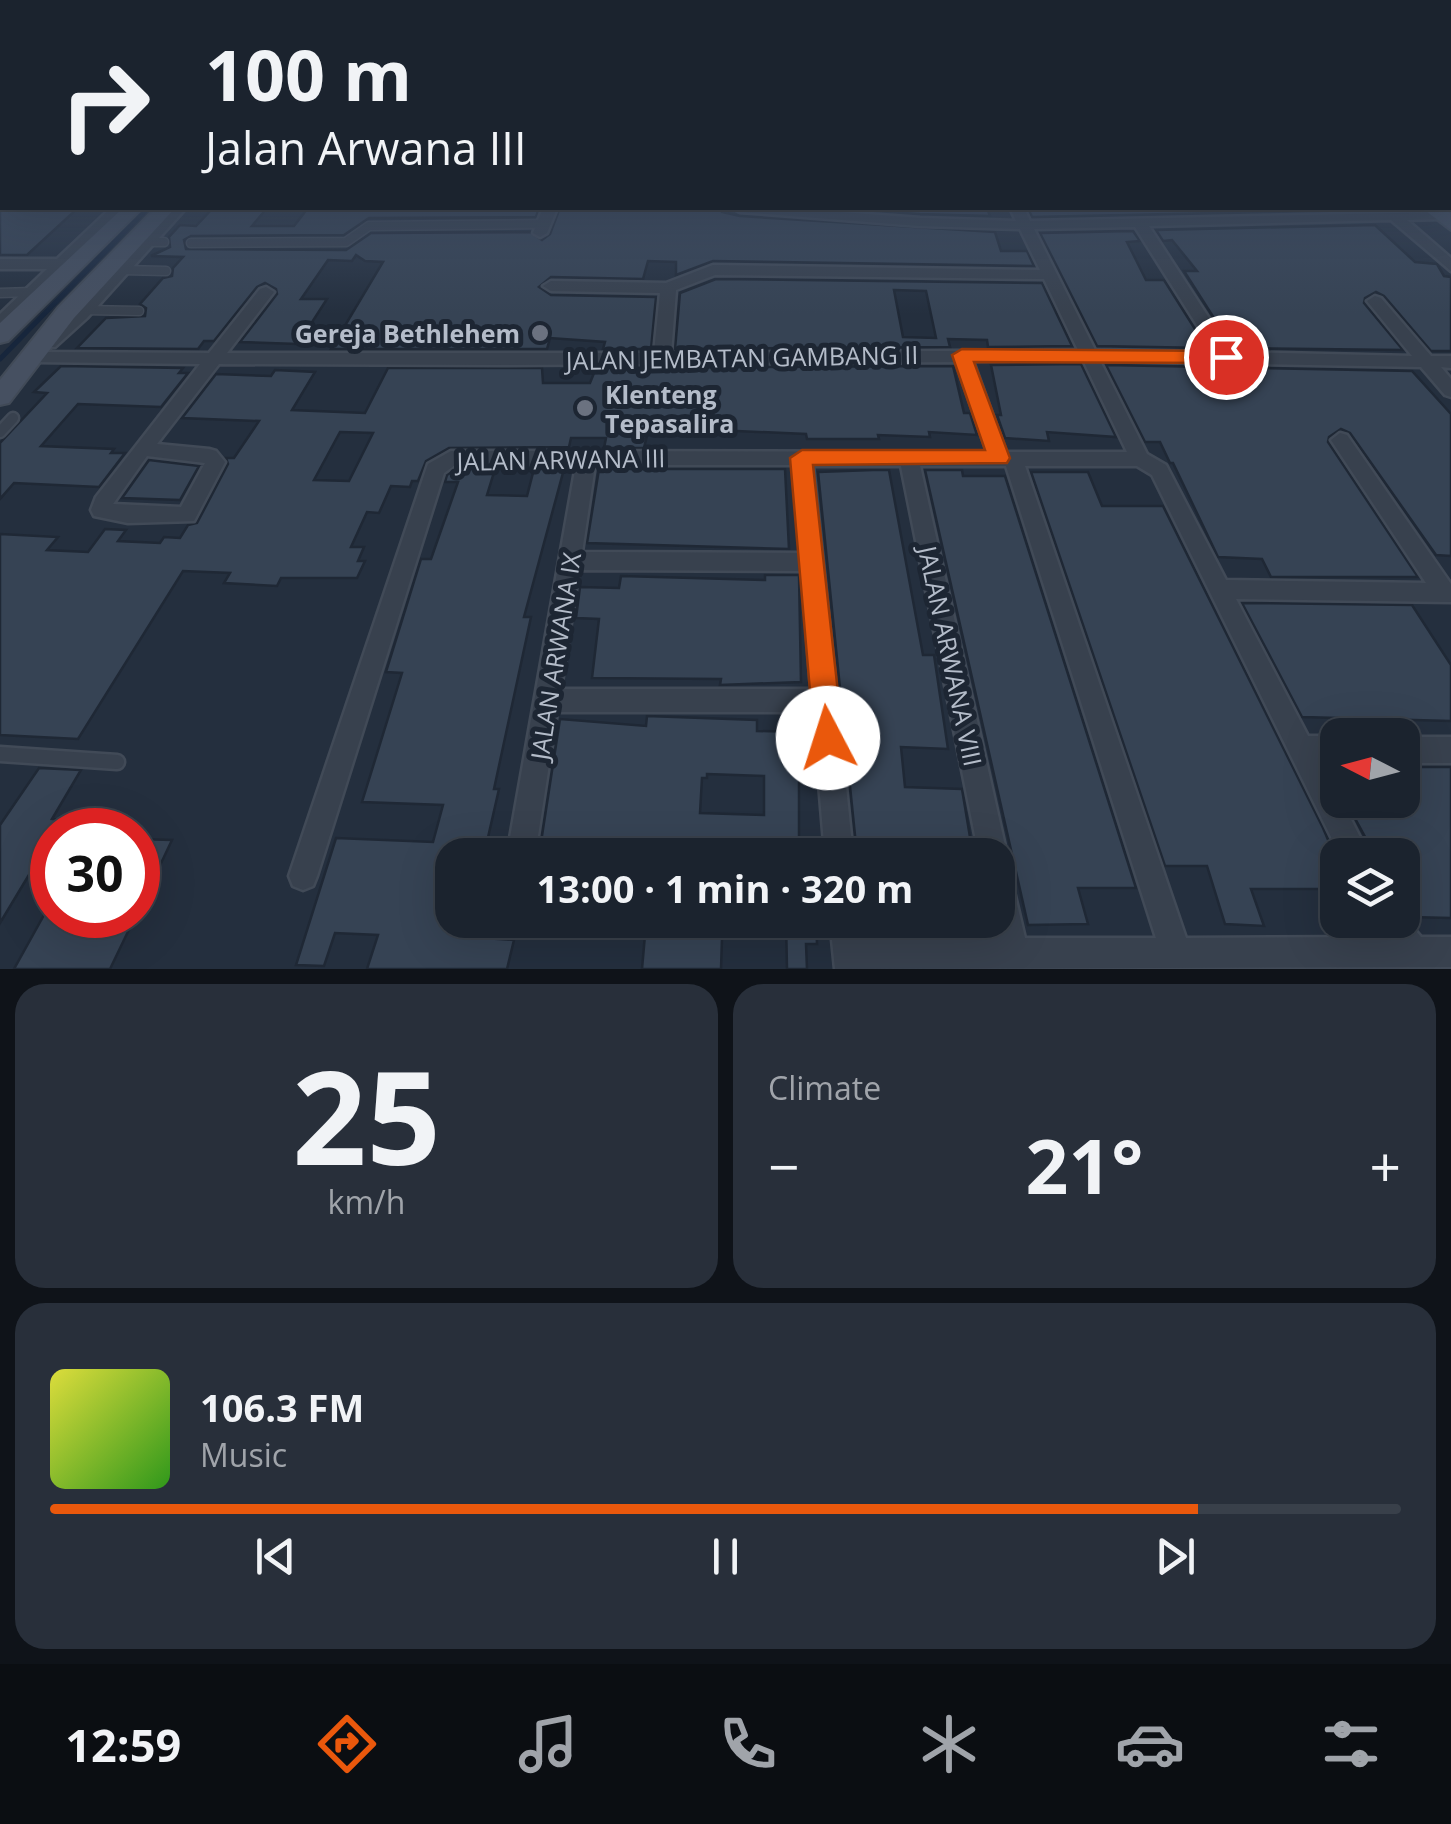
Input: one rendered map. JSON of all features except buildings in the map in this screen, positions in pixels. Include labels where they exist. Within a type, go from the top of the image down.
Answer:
[{"type":"main road","points":[[0,336],[28,303],[116,223]]},
{"type":"main road","points":[[6,408],[34,356],[153,223]]},
{"type":"street","points":[[0,323],[28,303],[60,264],[102,223]]},
{"type":"street","points":[[75,312],[156,242],[169,223]]},
{"type":"street","points":[[542,229],[544,223]]},
{"type":"street","points":[[962,223],[1166,223]]},
{"type":"street","points":[[1403,223],[1451,266]]},
{"type":"street","points":[[1140,224],[1226,357]]},
{"type":"street","points":[[1023,225],[1092,355],[1140,458],[1159,470],[1222,589],[1347,838]]},
{"type":"street","points":[[0,264],[60,264]]},
{"type":"street","points":[[551,286],[668,288],[713,270],[1051,274]]},
{"type":"street","points":[[662,358],[668,288]]},
{"type":"street","points":[[142,448],[210,456],[215,462],[187,515],[102,512],[106,497],[142,448],[266,292]]},
{"type":"street","points":[[1375,302],[1451,391]]},
{"type":"street","points":[[962,355],[1006,458],[1178,960]]},
{"type":"street","name":"JALAN JEMBATAN GAMBANG II","points":[[34,356],[1092,355],[1451,362]]},
{"type":"street","points":[[1340,440],[1448,593]]},
{"type":"street","name":"JALAN ARWANA IX","points":[[525,838],[588,457]]},
{"type":"street","name":"JALAN ARWANA III","points":[[303,876],[435,470],[451,458],[1140,458]]},
{"type":"street","points":[[802,458],[837,838]]},
{"type":"street","name":"JALAN ARWANA VIII","points":[[909,458],[989,838]]},
{"type":"street","points":[[570,560],[812,562]]},
{"type":"street","points":[[1222,589],[1448,593]]},
{"type":"street","points":[[548,701],[824,700]]},
{"type":"street","points":[[1304,749],[1320,749]]},
{"type":"street","points":[[1420,750],[1451,750]]},
{"type":"street","points":[[1011,938],[1014,952]]},
{"type":"street","points":[[1402,938],[1420,960]]},
{"type":"street","points":[[849,961],[1014,952],[1178,960],[1420,960],[1451,952]]},
{"type":"lane","points":[[190,243],[346,242],[369,226],[542,229]]},
{"type":"lane","points":[[122,270],[166,271]]},
{"type":"lane","points":[[0,293],[28,303]]},
{"type":"lane","points":[[0,383],[75,312],[140,310]]},
{"type":"lane","points":[[0,432],[6,408]]},
{"type":"lane","points":[[0,754],[117,762]]},
{"type":"waterway","points":[[0,359],[133,223]]},
{"type":"place","name":"Gereja Bethlehem","points":[[540,333]]},
{"type":"place","name":"Klenteng Tepasalira","points":[[585,408]]},
{"type":"route","points":[[828,738],[802,458],[999,458],[962,355],[1226,357]]}]
